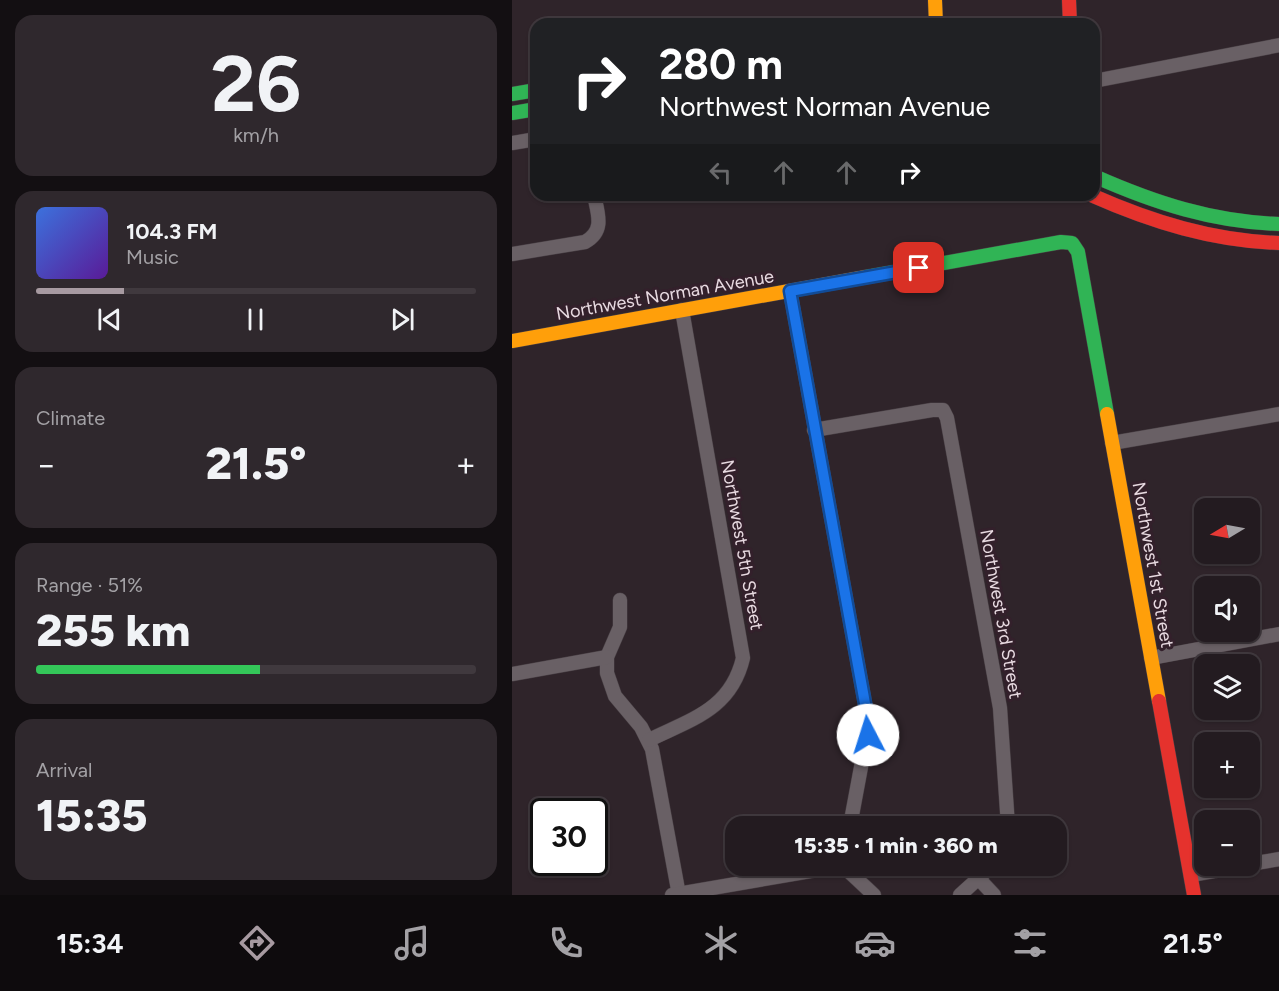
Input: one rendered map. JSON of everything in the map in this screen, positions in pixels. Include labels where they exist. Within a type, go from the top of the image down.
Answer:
[{"type":"street","points":[[935,0],[936,18]]},
{"type":"street","points":[[1069,0],[1070,18]]},
{"type":"street","points":[[1100,80],[1280,45]]},
{"type":"street","points":[[512,94],[530,91]]},
{"type":"street","points":[[512,113],[530,110]]},
{"type":"street","points":[[512,143],[530,140]]},
{"type":"street","points":[[1100,178],[1179,211],[1231,221],[1280,224]]},
{"type":"street","points":[[1100,199],[1176,229],[1228,240],[1280,243]]},
{"type":"street","points":[[512,254],[585,242],[595,236],[600,225],[595,201]]},
{"type":"street","name":"Northwest Norman Avenue","points":[[512,341],[1061,242],[1072,243]]},
{"type":"street","name":"Northwest 1st Street","points":[[1072,243],[1078,252],[1194,895]]},
{"type":"street","points":[[790,291],[868,720],[868,735],[852,816]]},
{"type":"street","name":"Northwest 5th Street","points":[[649,740],[719,703],[736,682],[743,658],[682,310]]},
{"type":"street","name":"Northwest 3rd Street","points":[[815,430],[943,410],[947,418],[1000,708],[1007,816]]},
{"type":"street","points":[[1112,443],[1280,414]]},
{"type":"street","points":[[620,600],[620,627],[608,657],[607,673],[615,696],[649,740],[677,895],[784,876]]},
{"type":"street","points":[[1151,658],[1280,634]]},
{"type":"street","points":[[512,674],[608,657]]},
{"type":"street","points":[[1260,862],[1280,859]]},
{"type":"street","points":[[852,876],[874,895]]},
{"type":"street","points":[[960,895],[980,876]]},
{"type":"street","points":[[978,878],[994,895]]},
{"type":"traffic: fast","points":[[512,94],[530,91]]},
{"type":"traffic: fast","points":[[512,113],[530,110]]},
{"type":"traffic: fast","points":[[1100,179],[1162,203],[1208,215],[1280,224]]},
{"type":"traffic: fast","points":[[866,277],[1061,242],[1072,243],[1078,252],[1107,414]]},
{"type":"traffic: slow","points":[[935,0],[936,18]]},
{"type":"traffic: slow","points":[[512,341],[866,277]]},
{"type":"traffic: slow","points":[[1107,414],[1159,701]]},
{"type":"traffic: jam","points":[[1069,0],[1070,18]]},
{"type":"traffic: jam","points":[[1100,199],[1160,222],[1207,234],[1280,243]]},
{"type":"traffic: jam","points":[[1159,701],[1194,895]]},
{"type":"route","points":[[868,735],[868,720],[790,291],[919,268]]}]
